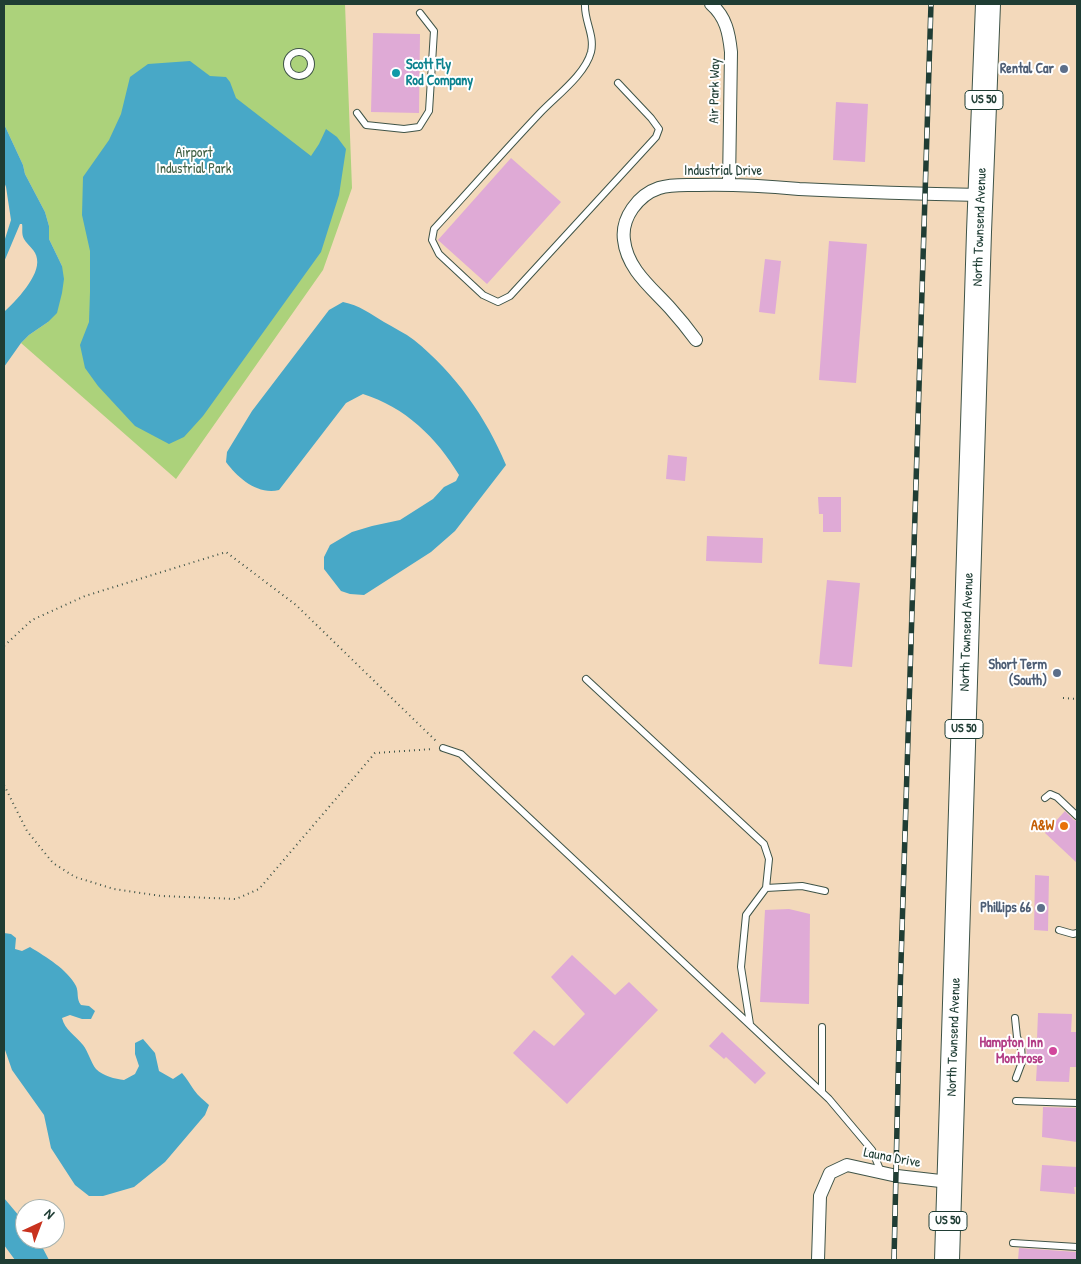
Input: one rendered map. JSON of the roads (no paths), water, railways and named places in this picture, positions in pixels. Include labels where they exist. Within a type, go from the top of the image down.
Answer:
[{"type":"highway","name":"North Townsend Avenue","points":[[947,1260],[988,4]]},
{"type":"street","name":"Air Park Way","points":[[711,4],[722,17],[728,31],[731,52],[730,184]]},
{"type":"street","name":"Industrial Drive","points":[[696,340],[670,308],[640,278],[627,253],[624,227],[628,214],[635,204],[659,188],[730,184],[883,194],[981,195]]},
{"type":"street","name":"Launa Drive","points":[[818,1260],[820,1196],[830,1172],[847,1165],[881,1173],[949,1182]]},
{"type":"lane","points":[[585,4],[584,14],[592,40],[590,53],[584,68],[540,113],[434,229],[432,240],[439,254],[483,295],[498,302],[510,296],[656,137],[659,129],[618,83]]},
{"type":"lane","points":[[357,113],[366,124],[404,129],[419,126],[429,111],[434,31],[420,13]]},
{"type":"lane","points":[[294,52],[302,52],[308,56],[311,63],[310,71],[304,76],[296,77],[289,72],[286,65],[288,58],[294,52]]},
{"type":"lane","points":[[586,679],[764,844],[769,859],[766,888],[746,915],[741,967],[750,1024]]},
{"type":"lane","points":[[443,748],[461,754],[822,1092],[872,1150],[881,1173]]},
{"type":"lane","points":[[1045,798],[1050,794],[1058,797],[1077,816]]},
{"type":"lane","points":[[766,888],[802,886],[825,891]]},
{"type":"lane","points":[[1059,930],[1073,934],[1077,933]]},
{"type":"lane","points":[[1015,1018],[1017,1037],[1021,1044],[1022,1062],[1016,1078]]},
{"type":"lane","points":[[822,1027],[822,1092]]},
{"type":"lane","points":[[1016,1101],[1077,1103]]},
{"type":"lane","points":[[1013,1243],[1077,1247]]},
{"type":"water","points":[[190,61],[210,76],[226,77],[236,98],[311,156],[326,129],[337,137],[346,149],[339,195],[321,252],[203,416],[184,437],[169,444],[135,426],[98,386],[85,368],[80,345],[89,322],[90,251],[82,215],[83,177],[109,140],[121,114],[130,77],[148,64]]},
{"type":"water","points":[[4,124],[23,165],[25,174],[45,212],[49,226],[49,239],[62,266],[64,279],[57,313],[21,343],[4,367],[4,312],[21,295],[31,280],[37,266],[37,259],[34,251],[24,239],[22,224],[20,224],[4,262],[4,242],[11,220],[4,182]]},
{"type":"water","points":[[343,302],[365,310],[407,335],[443,367],[456,381],[479,413],[506,465],[455,531],[431,552],[364,595],[341,591],[324,569],[324,557],[330,545],[352,532],[400,520],[433,499],[444,487],[456,481],[459,475],[430,437],[393,407],[363,394],[346,403],[279,490],[271,491],[256,488],[236,474],[226,462],[227,452],[252,411],[329,310]]},
{"type":"water","points":[[4,933],[11,934],[16,938],[15,949],[22,951],[30,947],[62,969],[76,986],[81,1005],[89,1006],[95,1011],[91,1019],[82,1019],[70,1015],[62,1018],[68,1029],[85,1048],[96,1069],[109,1077],[124,1080],[135,1074],[139,1066],[135,1054],[135,1043],[143,1039],[155,1053],[159,1071],[173,1079],[182,1073],[196,1092],[209,1105],[205,1115],[165,1162],[134,1187],[103,1196],[89,1196],[75,1185],[51,1148],[44,1115],[12,1070],[4,1047]]},
{"type":"water","points":[[4,1198],[15,1211],[15,1249],[43,1249],[49,1260],[15,1260],[4,1245]]},
{"type":"railway","points":[[894,1260],[900,994],[931,4]]},
{"type":"place","name":"Rental Car","points":[[1064,69]]},
{"type":"place","name":"Scott Fly Rod Company","points":[[396,73]]},
{"type":"place","name":"Short Term (South)","points":[[1057,673]]},
{"type":"place","name":"A&W","points":[[1064,826]]},
{"type":"place","name":"Phillips 66","points":[[1041,908]]},
{"type":"place","name":"Hampton Inn Montrose","points":[[1053,1051]]},
{"type":"park label","name":"Airport Industrial Park","points":[[194,162]]}]
